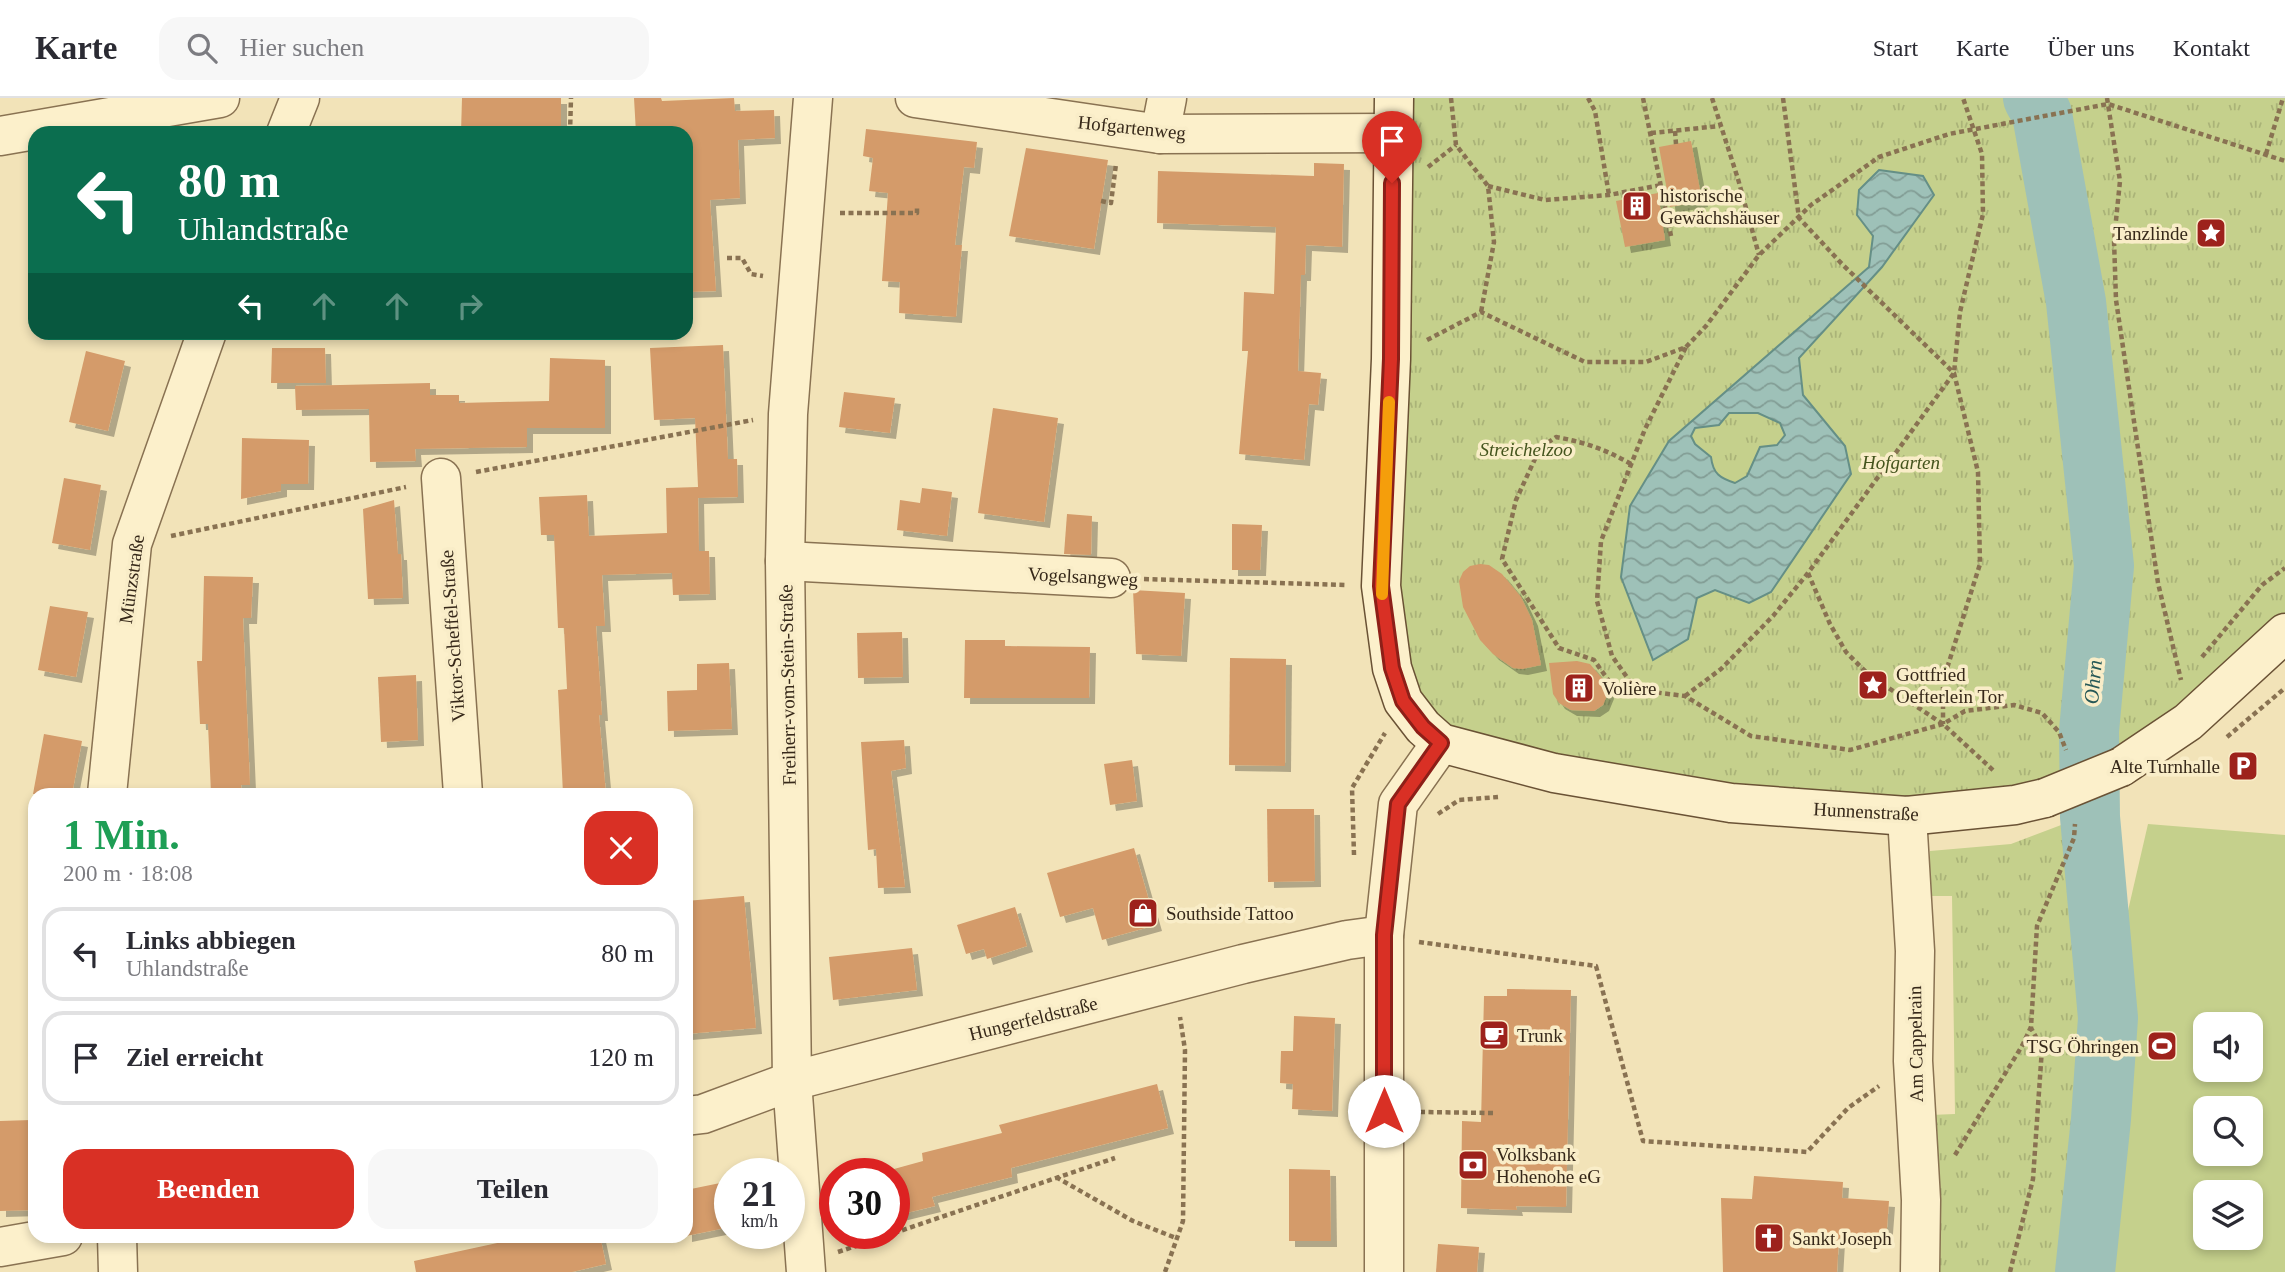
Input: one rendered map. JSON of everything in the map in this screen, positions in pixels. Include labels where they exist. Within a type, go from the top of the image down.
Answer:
[{"type":"street","points":[[58,126],[220,98]]},
{"type":"street","points":[[289,126],[300,98]]},
{"type":"street","name":"Freiherr-vom-Stein-Straße","points":[[805,1260],[792,1081],[785,561],[788,414],[813,98]]},
{"type":"street","name":"Hofgartenweg","points":[[915,98],[1121,128],[1163,116],[1394,116]]},
{"type":"street","points":[[1384,1272],[1384,1111],[1397,938],[1398,804],[1441,743],[1423,727],[1403,701],[1392,668],[1381,586],[1391,359],[1394,116]]},
{"type":"street","points":[[0,136],[28,131]]},
{"type":"street","name":"Münzstraße","points":[[108,788],[132,544],[204,340]]},
{"type":"street","name":"Viktor-Scheffel-Straße","points":[[441,478],[463,788]]},
{"type":"street","name":"Vogelsangweg","points":[[785,561],[1111,578]]},
{"type":"street","name":"Hunnenstraße","points":[[1441,743],[1554,773],[1731,803],[1907,816],[2015,805],[2061,808],[2188,722],[2285,633]]},
{"type":"street","name":"Am Cappelrain","points":[[1907,816],[1915,951],[1913,1061],[1921,1200],[1920,1272]]},
{"type":"street","name":"Hungerfeldstraße","points":[[693,1115],[703,1114],[792,1081],[1175,982],[1347,940],[1397,938]]},
{"type":"street","points":[[0,1247],[28,1242]]},
{"type":"street","points":[[117,1243],[118,1272]]},
{"type":"path","points":[[570,126],[571,98]]},
{"type":"path","points":[[1451,98],[1456,145],[1488,186],[1493,242],[1481,312]]},
{"type":"path","points":[[1588,98],[1595,111],[1609,195]]},
{"type":"path","points":[[1643,98],[1671,236]]},
{"type":"path","points":[[1712,98],[1759,256]]},
{"type":"path","points":[[1783,98],[1799,218],[1842,264],[1954,373]]},
{"type":"path","points":[[1942,724],[1943,681],[1980,564],[1978,472],[1954,373],[1960,312],[1983,214],[1982,154],[1963,98]]},
{"type":"path","points":[[2266,154],[2283,98]]},
{"type":"path","points":[[2108,101],[2120,181],[2114,240],[2116,300],[2158,583],[2181,680],[2189,671]]},
{"type":"path","points":[[1636,690],[1612,656],[1597,601],[1601,541],[1645,429],[1686,347],[1706,326],[1759,256],[1811,205],[1879,157],[1949,134],[2108,101],[2285,161]]},
{"type":"path","points":[[1651,133],[1721,126]]},
{"type":"path","points":[[1101,201],[1111,203],[1121,128]]},
{"type":"path","points":[[1675,131],[1676,144]]},
{"type":"path","points":[[1488,186],[1545,200],[1609,195],[1661,185]]},
{"type":"path","points":[[804,213],[917,213],[917,206]]},
{"type":"path","points":[[1391,359],[1481,312]]},
{"type":"path","points":[[1481,312],[1584,362],[1646,362],[1686,347]]},
{"type":"path","points":[[1685,696],[1721,669],[1773,616],[1808,573],[1954,373]]},
{"type":"path","points":[[1631,464],[1608,451],[1571,440],[1556,438],[1540,448],[1516,500],[1502,559],[1559,648],[1594,660],[1611,684],[1685,696],[1751,736],[1850,750],[1942,724],[1965,711],[2014,705],[2042,713],[2059,732],[2069,759]]},
{"type":"path","points":[[2197,662],[2262,585],[2285,568]]},
{"type":"path","points":[[1808,573],[1830,624],[1846,652],[1869,675],[1942,724],[1994,771],[2001,774]]},
{"type":"path","name":"Vogelsangweg","points":[[1111,578],[1381,586]]},
{"type":"path","points":[[2231,736],[2285,688]]},
{"type":"path","points":[[1436,815],[1459,800],[1486,796],[1508,798]]},
{"type":"path","points":[[1921,1200],[1950,1164],[2031,1027],[2037,926],[2074,838],[2061,808]]},
{"type":"path","points":[[1397,938],[1596,966],[1643,1141],[1807,1152],[1848,1108],[1913,1061]]},
{"type":"path","points":[[1164,1272],[1182,1221],[1185,1050],[1175,982]]},
{"type":"path","points":[[2010,1272],[2033,1179],[2042,1048],[2031,1027]]},
{"type":"path","points":[[1384,1111],[1493,1113]]},
{"type":"path","points":[[910,1227],[1115,1158]]},
{"type":"path","points":[[1056,1177],[1133,1221],[1176,1238]]},
{"type":"path","points":[[805,1260],[848,1249]]},
{"type":"green space","name":"Hofgarten","points":[[1394,98],[2285,98],[2285,624],[2063,803],[1897,831],[1441,743],[1392,668]]},
{"type":"green space","points":[[2085,816],[2091,1125],[2075,1272],[1934,1272],[1930,1115],[1955,1114],[1952,896],[1927,896],[1930,851],[2011,844]]},
{"type":"green space","name":"TSG Öhringen","points":[[2148,824],[2285,835],[2285,1272],[2107,1272],[2117,1121],[2124,928]]},
{"type":"water","points":[[1879,170],[1923,176],[1934,195],[1882,267],[1799,358],[1803,395],[1845,446],[1851,474],[1771,592],[1749,603],[1715,590],[1697,598],[1688,639],[1653,660],[1621,577],[1630,506],[1669,441],[1869,267],[1873,236],[1857,215],[1859,190]],"holes":[[[1729,413],[1758,413],[1780,423],[1785,435],[1777,445],[1760,447],[1747,476],[1735,483],[1725,479],[1716,471],[1711,457],[1695,444],[1691,436],[1695,428],[1719,425]]]},
{"type":"building","points":[[462,98],[561,98],[561,126],[461,126]]},
{"type":"building","points":[[634,98],[661,98],[662,101],[734,98],[735,111],[774,110],[775,138],[738,140],[740,198],[710,200],[716,291],[693,292],[693,126],[636,126]]},
{"type":"building","points":[[866,129],[977,142],[974,168],[964,167],[955,245],[962,245],[956,317],[899,313],[900,282],[882,281],[888,193],[869,191],[873,158],[863,156]]},
{"type":"building","points":[[1691,141],[1702,201],[1670,207],[1659,147]]},
{"type":"building","points":[[1026,148],[1108,160],[1094,249],[1009,236]]},
{"type":"building","points":[[1314,163],[1344,164],[1342,247],[1306,245],[1305,275],[1301,275],[1298,371],[1321,373],[1318,405],[1309,404],[1304,460],[1239,454],[1248,351],[1242,351],[1244,292],[1274,294],[1276,227],[1157,223],[1158,171],[1314,176]]},
{"type":"building","points":[[1658,193],[1665,240],[1625,247],[1616,201]]},
{"type":"building","points":[[723,345],[728,459],[737,459],[738,497],[698,498],[699,551],[709,551],[710,594],[673,595],[672,573],[602,575],[605,626],[596,626],[602,715],[599,715],[605,788],[563,788],[558,690],[567,689],[564,628],[558,628],[554,535],[541,535],[539,497],[587,495],[589,536],[667,533],[666,488],[698,487],[695,418],[654,420],[650,348]]},
{"type":"building","points":[[272,348],[325,348],[326,383],[271,383]]},
{"type":"building","points":[[86,351],[125,361],[108,431],[69,422]]},
{"type":"building","points":[[550,358],[605,360],[605,428],[527,428],[527,447],[415,449],[416,461],[370,462],[369,409],[296,410],[295,386],[430,383],[430,395],[459,395],[459,403],[549,401]]},
{"type":"building","points":[[844,392],[895,398],[890,433],[839,427]]},
{"type":"building","points":[[993,408],[1058,418],[1044,522],[978,513]]},
{"type":"building","points":[[242,438],[309,440],[308,484],[281,484],[281,491],[241,499]]},
{"type":"building","points":[[64,478],[101,485],[90,550],[52,543]]},
{"type":"building","points":[[922,488],[952,492],[947,536],[897,530],[900,500],[920,503]]},
{"type":"building","points":[[394,500],[403,598],[368,599],[363,509]]},
{"type":"building","points":[[1067,514],[1092,516],[1091,555],[1064,554]]},
{"type":"building","points":[[1232,524],[1262,525],[1260,570],[1232,570]]},
{"type":"building","points":[[1489,565],[1502,574],[1521,597],[1532,620],[1541,665],[1513,668],[1493,654],[1480,640],[1463,607],[1459,581],[1470,566]]},
{"type":"building","points":[[204,576],[253,577],[251,618],[243,618],[250,785],[241,785],[241,788],[211,788],[208,724],[200,724],[197,661],[202,661]]},
{"type":"building","points":[[1133,590],[1185,593],[1181,656],[1136,654]]},
{"type":"building","points":[[50,606],[88,612],[76,677],[38,670]]},
{"type":"building","points":[[902,632],[903,677],[858,678],[857,633]]},
{"type":"building","points":[[965,640],[1005,640],[1005,646],[1090,647],[1089,698],[964,698]]},
{"type":"building","points":[[1230,658],[1286,659],[1285,766],[1229,765]]},
{"type":"building","name":"Volière","points":[[1577,661],[1590,664],[1605,682],[1608,693],[1603,705],[1594,711],[1571,710],[1559,703],[1553,694],[1549,663]]},
{"type":"building","points":[[729,663],[732,729],[668,731],[667,691],[697,690],[697,664]]},
{"type":"building","points":[[416,675],[418,740],[381,742],[378,677]]},
{"type":"building","points":[[44,734],[82,741],[73,788],[34,788]]},
{"type":"building","points":[[904,740],[906,768],[891,771],[905,887],[878,888],[876,849],[868,850],[861,742]]},
{"type":"building","points":[[1132,760],[1137,801],[1110,805],[1104,764]]},
{"type":"building","points":[[1267,809],[1314,809],[1315,881],[1268,882]]},
{"type":"building","points":[[1134,848],[1156,925],[1102,940],[1093,908],[1060,917],[1047,873]]},
{"type":"building","points":[[744,896],[756,1028],[693,1033],[693,900]]},
{"type":"building","points":[[1015,907],[1027,946],[987,959],[984,949],[966,954],[957,925]]},
{"type":"building","points":[[912,948],[917,990],[833,1000],[829,957]]},
{"type":"building","points":[[1507,989],[1571,990],[1566,1207],[1516,1206],[1517,1210],[1461,1208],[1462,1121],[1481,1122],[1484,996],[1507,996]]},
{"type":"building","points":[[1294,1016],[1335,1018],[1332,1111],[1292,1109],[1293,1084],[1280,1083],[1281,1051],[1293,1051]]},
{"type":"building","points":[[1157,1084],[1168,1128],[1011,1168],[1012,1177],[932,1197],[935,1206],[910,1212],[910,1165],[923,1161],[922,1153],[1002,1133],[999,1125]]},
{"type":"building","points":[[28,1120],[28,1210],[0,1211],[0,1121]]},
{"type":"building","points":[[1289,1169],[1330,1170],[1331,1241],[1289,1241]]},
{"type":"building","points":[[1754,1176],[1843,1182],[1842,1198],[1889,1201],[1886,1241],[1839,1238],[1837,1272],[1723,1272],[1721,1198],[1752,1199]]},
{"type":"building","points":[[714,1184],[714,1230],[693,1235],[693,1189]]},
{"type":"building","points":[[497,1243],[602,1243],[606,1264],[572,1272],[416,1272],[414,1261]]},
{"type":"building","points":[[1438,1244],[1479,1247],[1477,1272],[1436,1272]]},
{"type":"waterway","name":"Ohrn","points":[[2033,98],[2042,114],[2076,302],[2104,566],[2089,731],[2090,817],[2108,1018],[2101,1119],[2085,1272]]},
{"type":"slow traffic","points":[[1382,594],[1389,402]]},
{"type":"place","name":"historische Gewächshäuser","points":[[1637,206]]},
{"type":"place","name":"Tanzlinde","points":[[2211,233]]},
{"type":"place","name":"Gottfried Oefterlein Tor","points":[[1873,685]]},
{"type":"place","name":"Volière","points":[[1579,688]]},
{"type":"place","name":"Alte Turnhalle","points":[[2243,766]]},
{"type":"place","name":"Southside Tattoo","points":[[1143,913]]},
{"type":"place","name":"Trunk","points":[[1494,1035]]},
{"type":"place","name":"TSG Öhringen","points":[[2162,1046]]},
{"type":"place","name":"Volksbank Hohenohe eG","points":[[1473,1165]]},
{"type":"place","name":"Sankt Joseph","points":[[1769,1238]]},
{"type":"route","points":[[1384,1111],[1384,935],[1398,804],[1441,743],[1423,727],[1403,701],[1392,668],[1381,586],[1391,359],[1392,183]]},
{"type":"park label","name":"Streichelzoo","points":[[1526,449]]}]
